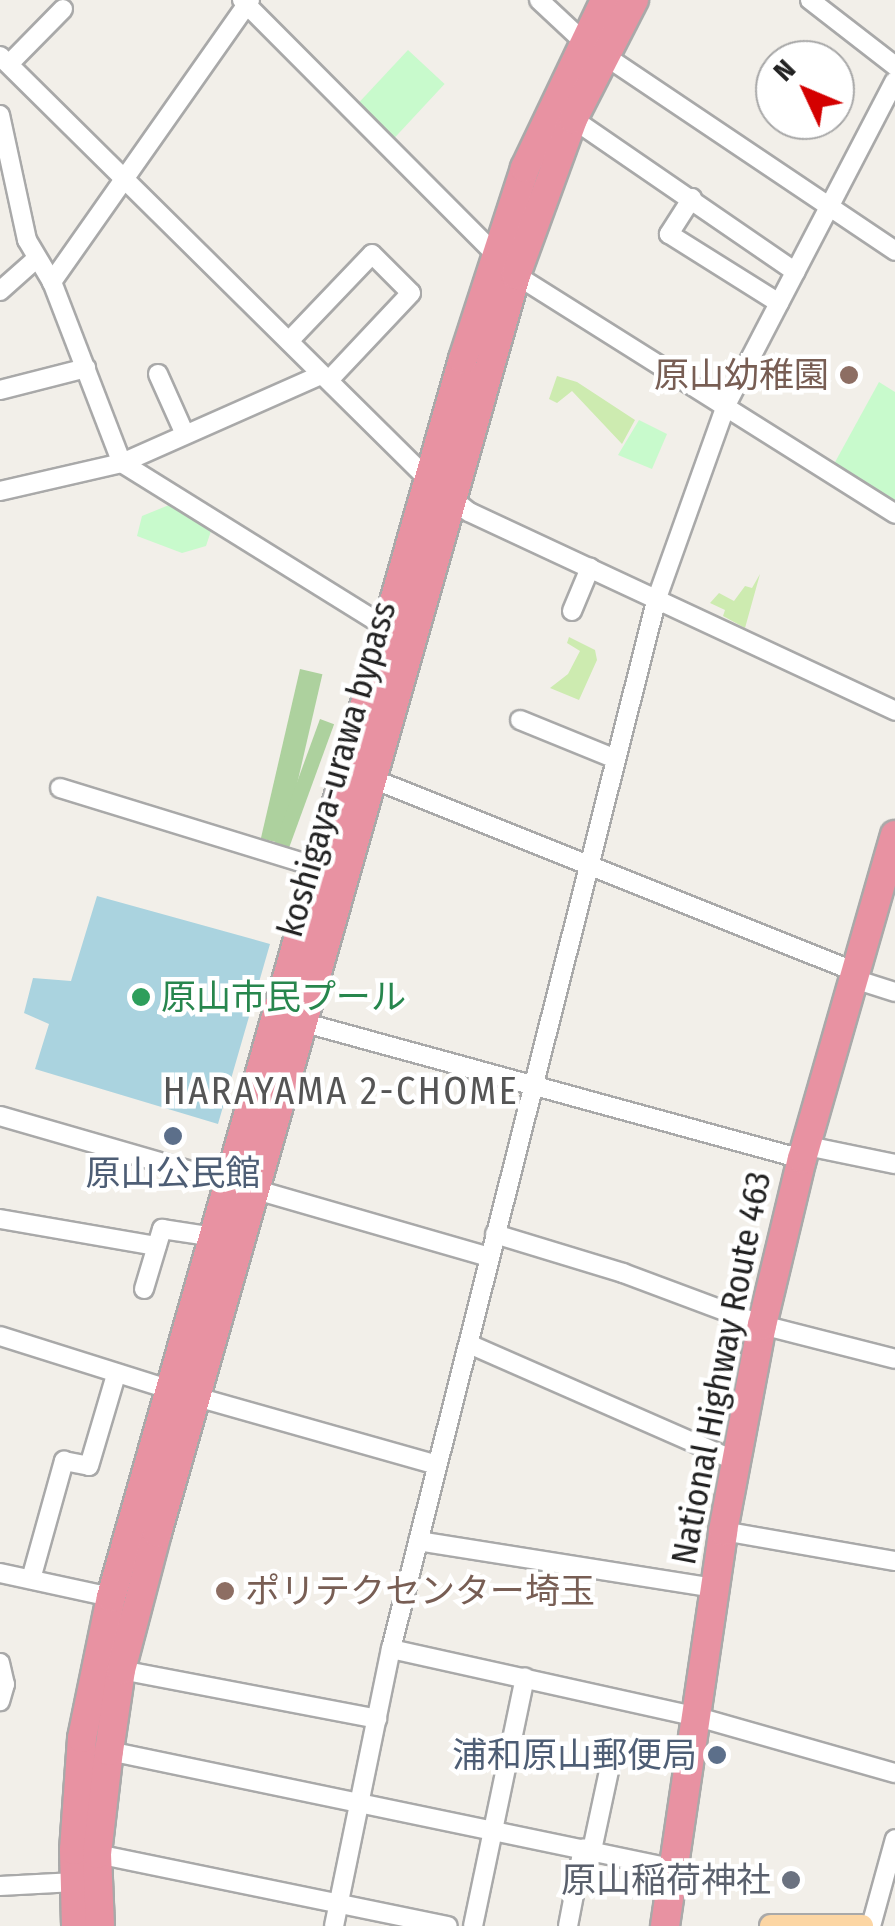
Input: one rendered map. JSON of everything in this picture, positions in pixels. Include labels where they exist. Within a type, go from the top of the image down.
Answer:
[{"type":"highway","name":"koshigaya-urawa bypass","points":[[506,265],[572,118],[605,0]]},
{"type":"highway","name":"koshigaya-urawa bypass","points":[[100,1926],[98,1854],[121,1670],[215,1237],[244,1188],[305,1022],[332,872],[373,779],[441,490],[544,123],[594,48],[634,0]]},
{"type":"highway","name":"koshigaya-urawa bypass","points":[[76,1926],[82,1738],[110,1597],[184,1393],[332,872],[389,630],[441,490]]},
{"type":"highway","name":"National Highway Route 463","points":[[665,1926],[723,1531],[762,1326],[804,1152],[895,836]]},
{"type":"main road","points":[[771,1926],[862,1926]]},
{"type":"street","points":[[539,0],[594,48],[895,252]]},
{"type":"street","points":[[810,0],[836,8],[895,66]]},
{"type":"street","points":[[52,282],[125,183],[246,2],[506,265],[895,514]]},
{"type":"street","points":[[63,9],[4,60],[441,490],[470,512],[895,711]]},
{"type":"street","points":[[334,1926],[418,1541],[613,758],[657,598],[726,405],[895,81]]},
{"type":"street","points":[[0,115],[8,182],[26,240],[52,282],[122,463],[389,630]]},
{"type":"street","points":[[572,118],[796,272]]},
{"type":"street","points":[[692,198],[669,234],[780,303]]},
{"type":"street","points":[[0,492],[122,463],[184,432],[325,378],[411,293],[372,254],[289,342]]},
{"type":"street","points":[[0,291],[36,258]]},
{"type":"street","points":[[0,390],[86,368]]},
{"type":"street","points":[[158,374],[184,432]]},
{"type":"street","points":[[572,611],[590,568]]},
{"type":"street","points":[[520,720],[613,758]]},
{"type":"street","points":[[373,779],[895,992]]},
{"type":"street","points":[[60,788],[332,872]]},
{"type":"street","points":[[305,1022],[531,1084],[804,1152],[895,1164]]},
{"type":"street","points":[[0,1116],[489,1257]]},
{"type":"street","points":[[0,1219],[157,1246]]},
{"type":"street","points":[[144,1289],[162,1229],[215,1237]]},
{"type":"street","points":[[495,1234],[623,1273],[762,1326],[895,1358]]},
{"type":"street","points":[[0,1336],[116,1375],[437,1465]]},
{"type":"street","points":[[469,1344],[735,1461]]},
{"type":"street","points":[[31,1578],[64,1461],[89,1466],[116,1375]]},
{"type":"street","points":[[723,1531],[895,1562]]},
{"type":"street","points":[[418,1541],[715,1588]]},
{"type":"street","points":[[0,1573],[110,1597]]},
{"type":"street","points":[[392,1649],[698,1717],[895,1773]]},
{"type":"street","points":[[0,1664],[5,1684],[0,1701]]},
{"type":"street","points":[[121,1670],[377,1719]]},
{"type":"street","points":[[473,1926],[525,1677]]},
{"type":"street","points":[[109,1751],[676,1868]]},
{"type":"street","points":[[568,1926],[611,1761]]},
{"type":"street","points":[[871,1926],[895,1839]]},
{"type":"street","points":[[98,1854],[448,1926]]},
{"type":"street","points":[[0,1886],[75,1882]]},
{"type":"green space","points":[[408,50],[445,84],[391,141],[355,107]]},
{"type":"green space","points":[[557,376],[577,382],[635,420],[622,444],[572,391],[557,403],[549,399]]},
{"type":"green space","points":[[879,382],[895,392],[895,503],[834,464]]},
{"type":"green space","points":[[639,420],[667,434],[652,469],[618,455]]},
{"type":"green space","points":[[174,503],[211,531],[206,546],[182,553],[137,536],[142,516]]},
{"type":"green space","points":[[760,574],[745,628],[723,616],[725,610],[710,603],[719,593],[734,601],[745,586],[752,588]]},
{"type":"green space","points":[[569,637],[595,650],[597,660],[579,700],[550,688],[568,674],[580,651],[567,643]]},
{"type":"green space","points":[[300,669],[322,674],[283,844],[261,839]]},
{"type":"green space","points":[[320,719],[334,724],[287,854],[273,849]]},
{"type":"water","name":"原山市民プール","points":[[97,896],[270,944],[218,1124],[35,1069],[49,1024],[24,1013],[33,978],[71,981]]},
{"type":"place","name":"原山幼稚園","points":[[849,375]]},
{"type":"place","name":"原山市民プール","points":[[141,997]]},
{"type":"place","name":"原山公民館","points":[[173,1136]]},
{"type":"place","name":"ポリテクセンター埼玉","points":[[225,1591]]},
{"type":"place","name":"浦和原山郵便局","points":[[717,1755]]},
{"type":"place","name":"原山稲荷神社","points":[[791,1880]]},
{"type":"district","name":"HARAYAMA 2-CHOME","points":[[341,1092]]}]
